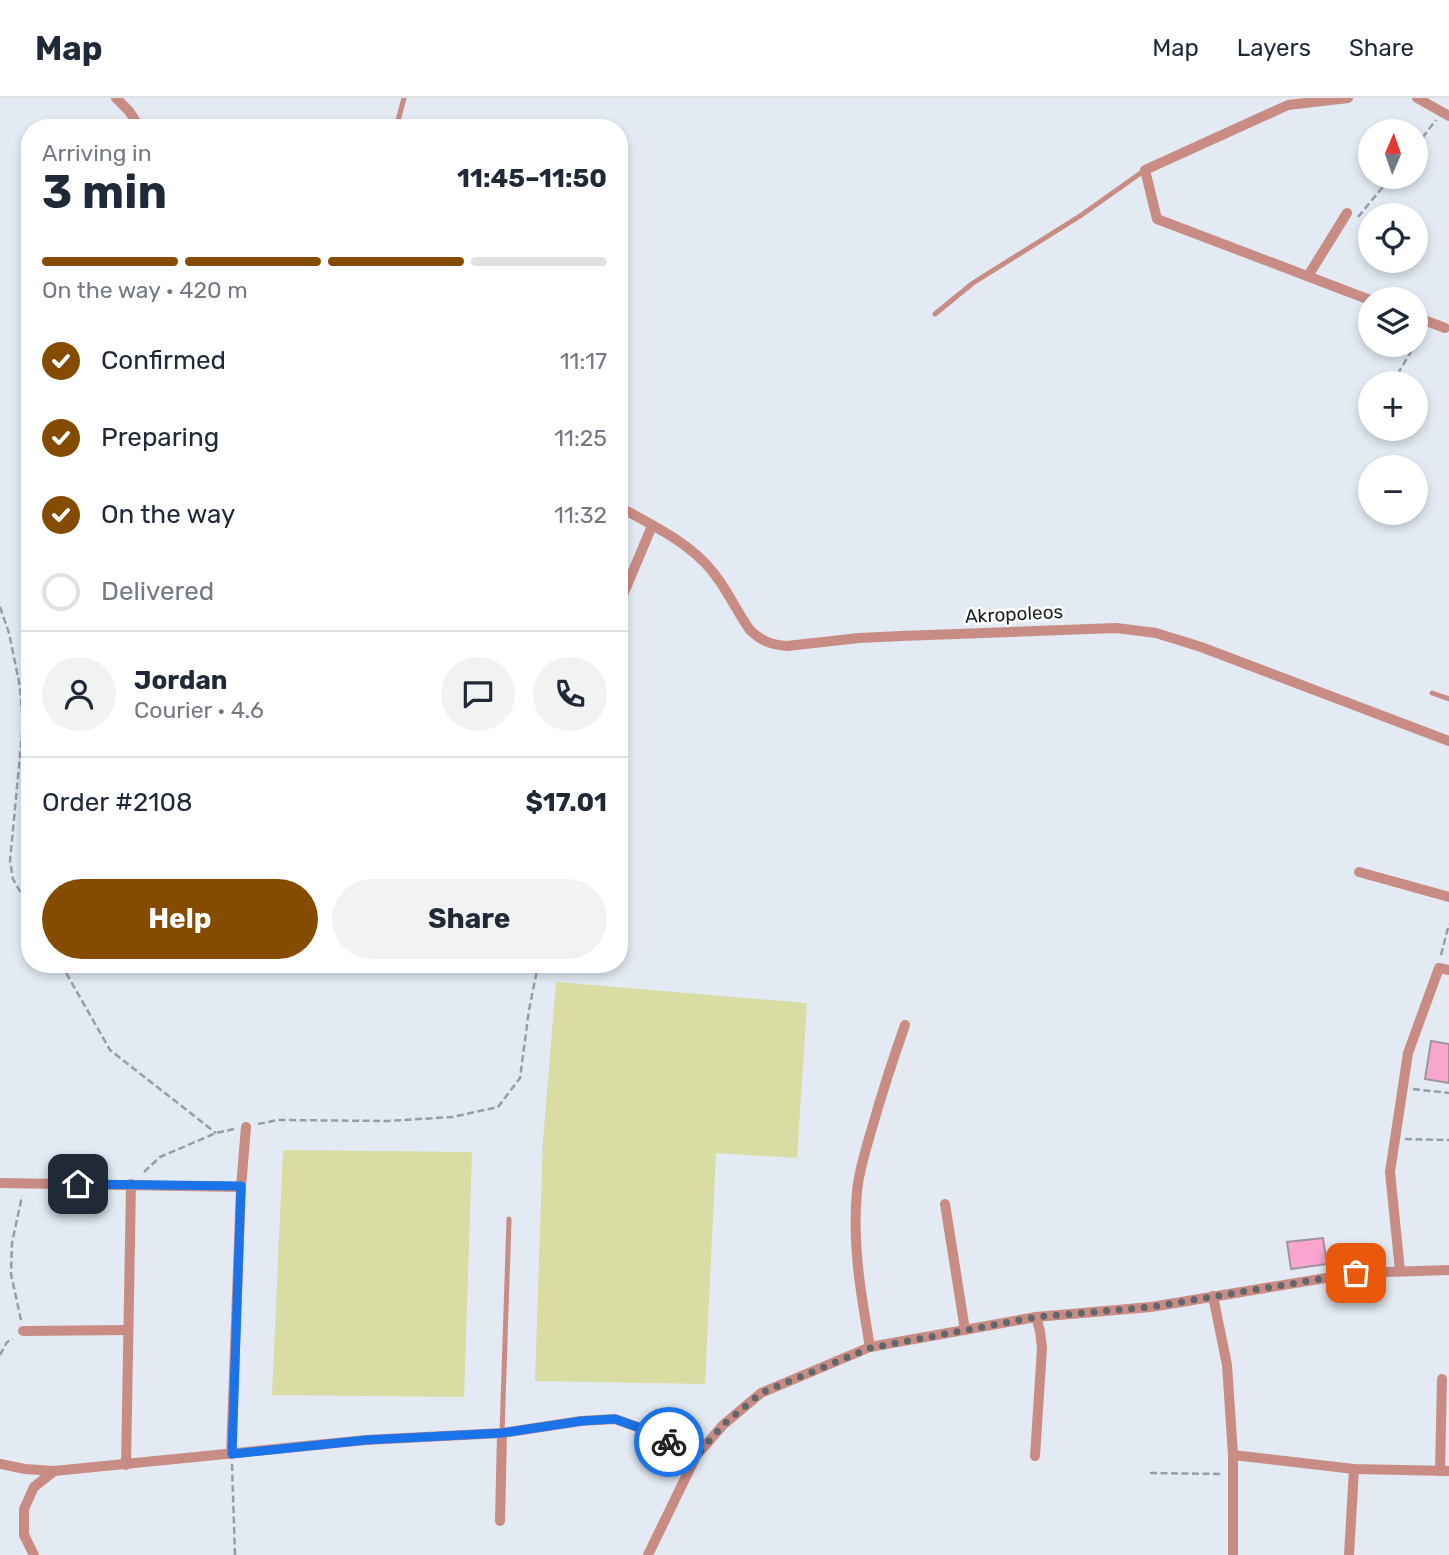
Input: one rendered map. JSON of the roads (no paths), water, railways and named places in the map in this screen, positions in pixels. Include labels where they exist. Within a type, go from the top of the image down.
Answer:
[{"type":"street","points":[[116,98],[134,119]]},
{"type":"street","points":[[1348,98],[1289,105],[1145,170],[1157,219],[1358,295]]},
{"type":"street","points":[[1417,98],[1446,114]]},
{"type":"street","points":[[1308,276],[1347,213]]},
{"type":"street","points":[[1428,322],[1445,328]]},
{"type":"street","name":"Akropoleos","points":[[628,512],[678,541],[703,562],[712,571],[750,630],[758,638],[776,645],[859,638],[1088,628],[1138,630],[1202,647],[1449,741]]},
{"type":"street","points":[[628,583],[652,526]]},
{"type":"street","points":[[1359,872],[1449,897]]},
{"type":"street","points":[[1400,1272],[1390,1172],[1408,1054],[1444,969]]},
{"type":"street","points":[[870,1348],[856,1256],[857,1188],[864,1154],[905,1025]]},
{"type":"street","points":[[232,1454],[241,1186],[246,1127]]},
{"type":"street","points":[[0,1183],[241,1186]]},
{"type":"street","points":[[126,1465],[131,1184]]},
{"type":"street","points":[[945,1204],[965,1330]]},
{"type":"street","points":[[648,1555],[696,1456],[723,1425],[761,1393],[870,1348],[1036,1317],[1151,1307],[1356,1273],[1449,1270]]},
{"type":"street","points":[[1213,1296],[1227,1365],[1233,1455],[1233,1555]]},
{"type":"street","points":[[1035,1456],[1042,1348],[1036,1317]]},
{"type":"street","points":[[23,1331],[128,1330]]},
{"type":"street","points":[[1233,1455],[1353,1469],[1444,1471],[1442,1379]]},
{"type":"street","points":[[0,1464],[54,1471],[366,1440],[502,1433],[581,1421],[615,1419],[643,1429],[696,1456]]},
{"type":"street","points":[[500,1521],[502,1433]]},
{"type":"street","points":[[1349,1555],[1353,1469]]},
{"type":"street","points":[[34,1555],[24,1535],[24,1509],[33,1486],[54,1471]]},
{"type":"lane","points":[[398,119],[404,98]]},
{"type":"lane","points":[[935,314],[973,283],[1080,216],[1145,170]]},
{"type":"lane","points":[[1432,693],[1449,699]]},
{"type":"lane","points":[[502,1433],[509,1219]]}]
